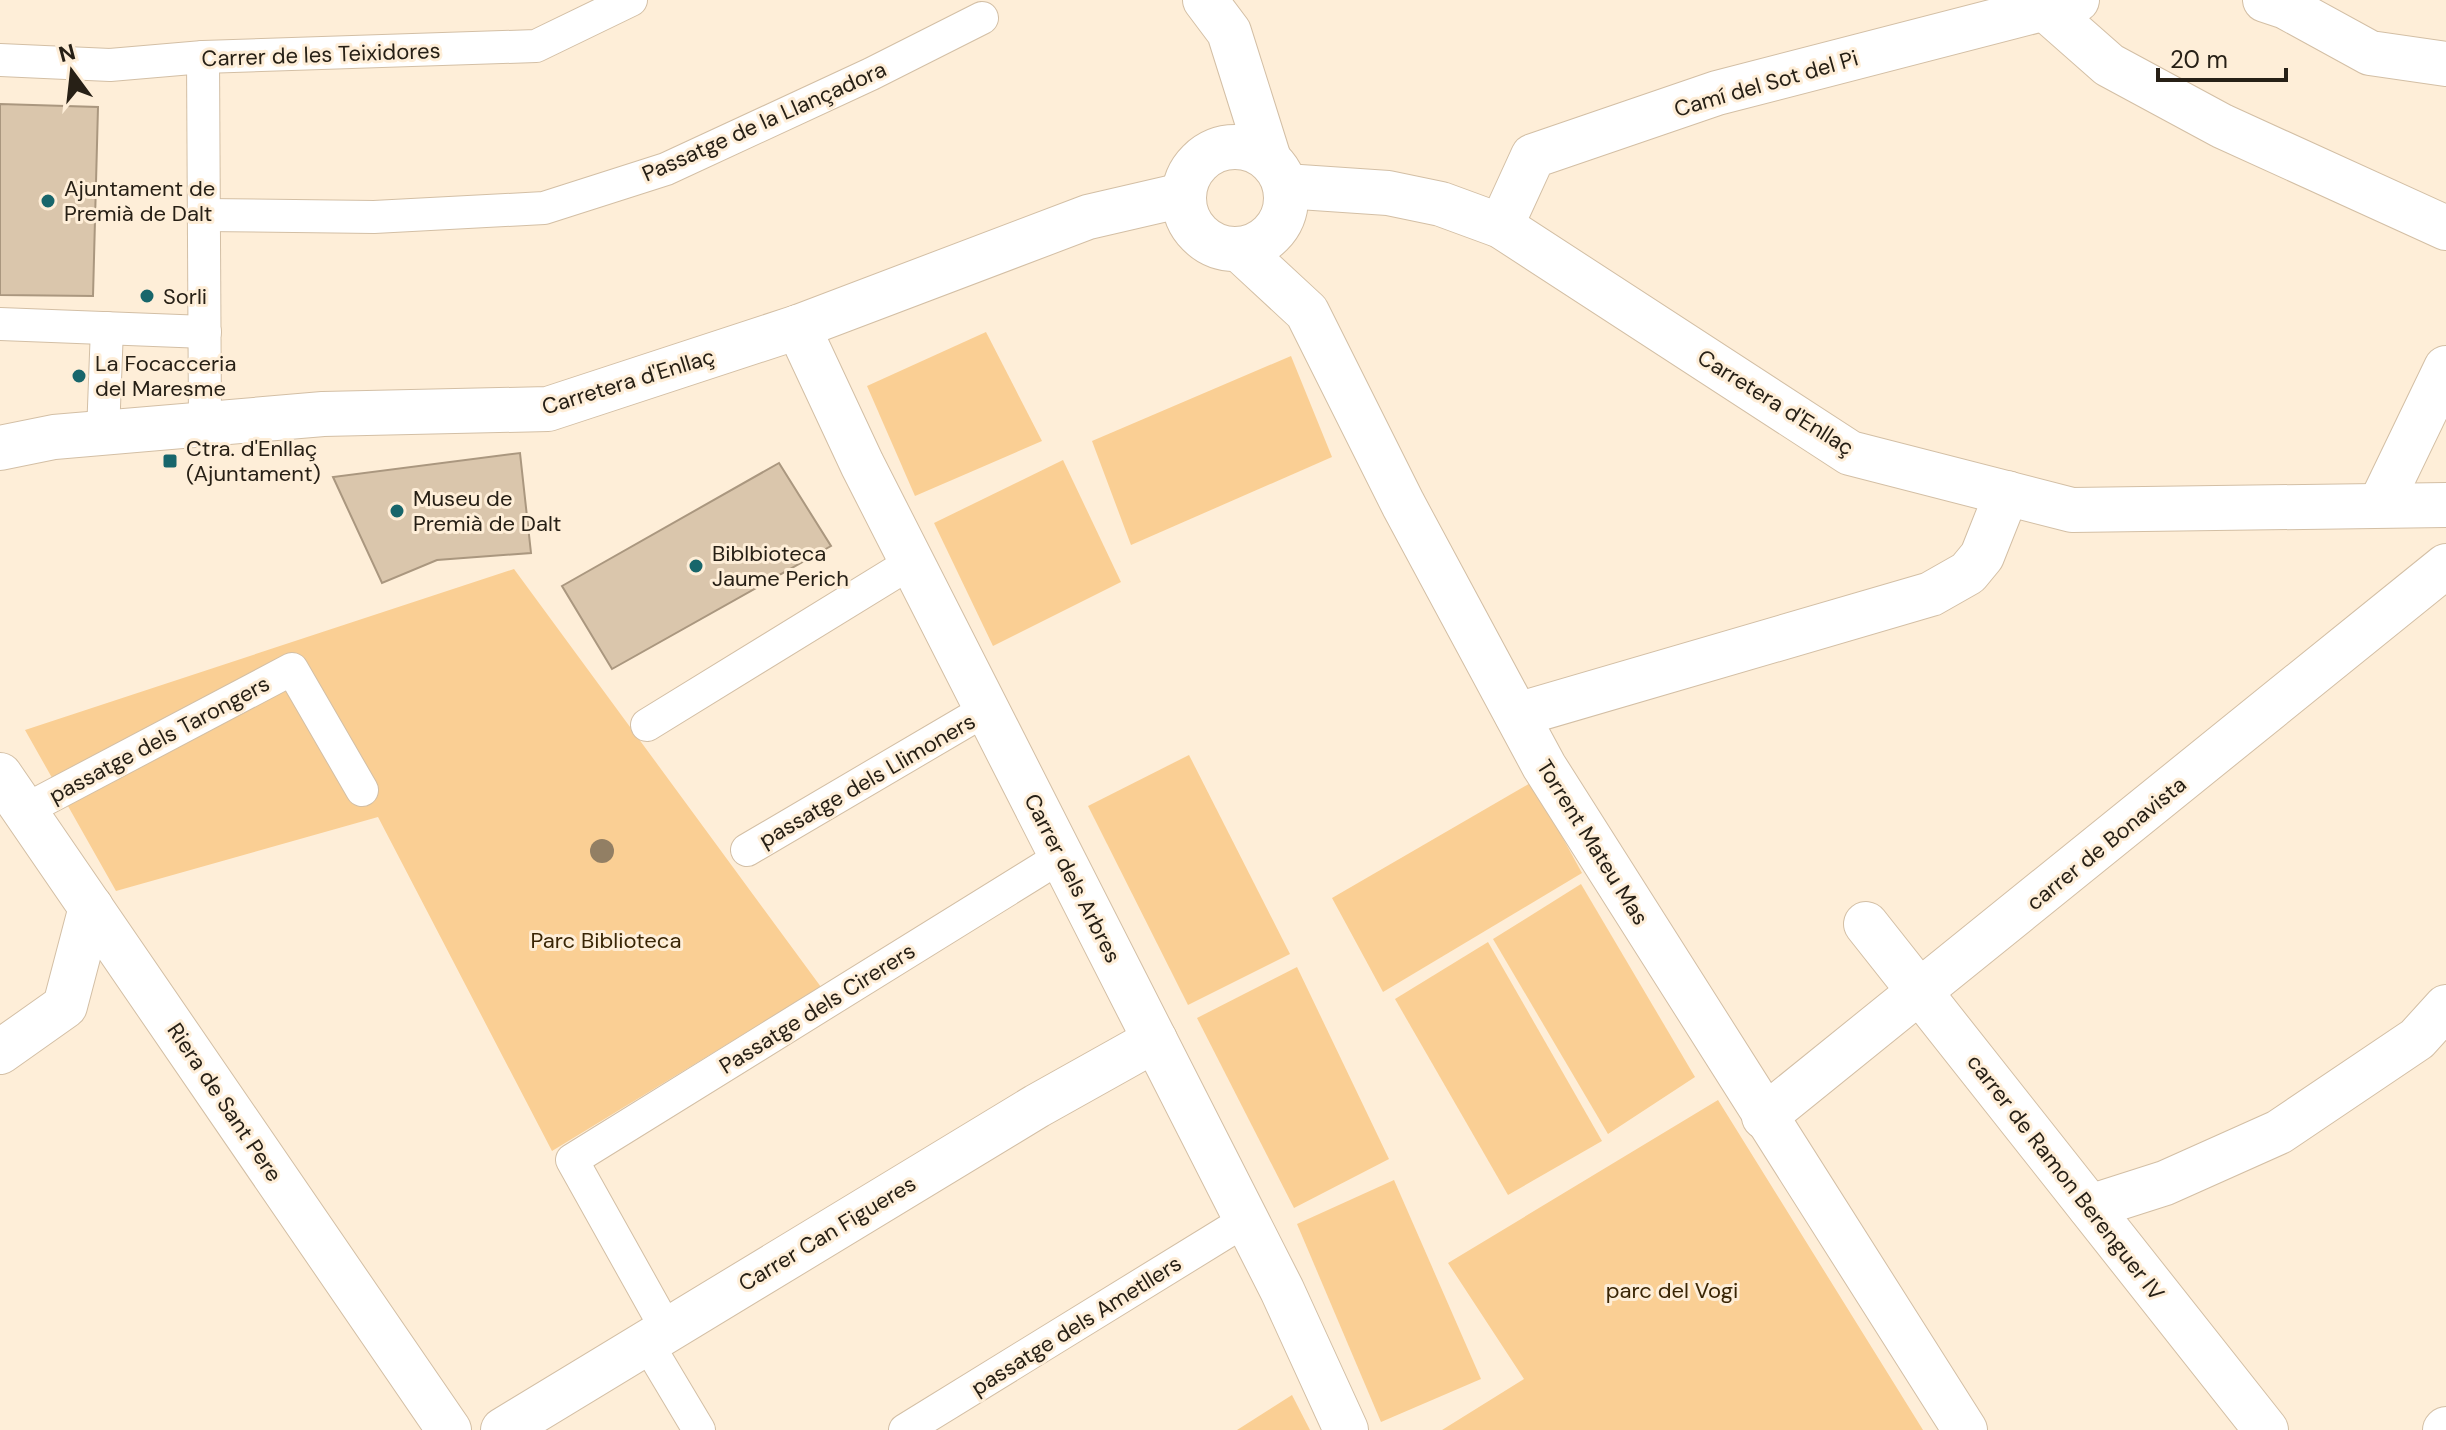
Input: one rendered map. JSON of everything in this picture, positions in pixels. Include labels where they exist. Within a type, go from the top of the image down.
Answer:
[{"type":"street","name":"Carrer de les Teixidores","points":[[0,60],[110,65],[203,57],[536,46],[631,0]]},
{"type":"street","points":[[2265,0],[2286,7],[2370,53],[2446,64]]},
{"type":"street","points":[[2060,3],[2109,65],[2222,126],[2446,228]]},
{"type":"street","name":"Camí del Sot del Pi","points":[[1501,226],[1533,156],[1717,93],[2060,3]]},
{"type":"street","points":[[1221,11],[1277,172],[1285,214],[1280,224],[1257,245],[1239,249],[1223,248],[1207,241],[1190,224],[1183,195],[1193,168],[1214,151],[1244,148],[1277,172]]},
{"type":"street","name":"Passatge de la Llançadora","points":[[204,215],[374,217],[544,208],[666,169],[871,74],[982,18]]},
{"type":"street","points":[[203,57],[205,425]]},
{"type":"street","name":"Carretera d'Enllaç","points":[[1277,172],[1441,204],[1501,226],[1850,453],[2072,510],[2446,505]]},
{"type":"street","name":"Carretera d'Enllaç","points":[[0,448],[54,437],[323,414],[548,409],[798,327],[1088,217],[1183,195]]},
{"type":"street","name":"Torrent Mateu Mas","points":[[1239,249],[1307,312],[1403,504],[1544,766],[1965,1430]]},
{"type":"street","points":[[0,324],[205,332]]},
{"type":"street","name":"Carrer dels Arbres","points":[[798,327],[912,562],[1246,1220],[1346,1430]]},
{"type":"street","points":[[103,433],[107,328]]},
{"type":"street","points":[[2380,505],[2446,368]]},
{"type":"street","points":[[1517,715],[1931,594],[1968,573],[1982,556],[2007,493]]},
{"type":"street","points":[[647,725],[912,562]]},
{"type":"street","name":"carrer de Bonavista","points":[[1764,1117],[2446,566]]},
{"type":"street","name":"passatge dels Tarongers","points":[[8,791],[292,669],[362,790]]},
{"type":"street","name":"passatge dels Llimoners","points":[[747,850],[987,709]]},
{"type":"street","name":"Riera de Sant Pere","points":[[8,791],[91,907],[449,1430]]},
{"type":"street","name":"Passatge dels Cirerers","points":[[657,1336],[572,1160],[1062,856]]},
{"type":"street","points":[[0,1052],[65,1006],[91,907]]},
{"type":"street","name":"carrer de Ramon Berenguer IV","points":[[1866,924],[2266,1430]]},
{"type":"street","points":[[2090,1207],[2165,1183],[2279,1132],[2417,1039],[2446,1007]]},
{"type":"street","name":"Carrer Can Figueres","points":[[503,1430],[1037,1106],[1155,1040]]},
{"type":"street","name":"passatge dels Ametllers","points":[[905,1430],[1246,1220]]},
{"type":"street","points":[[657,1336],[699,1430]]},
{"type":"green space","points":[[986,332],[1042,441],[915,496],[867,386]]},
{"type":"green space","points":[[1291,356],[1332,457],[1131,545],[1092,441]]},
{"type":"green space","points":[[1063,460],[1121,582],[993,646],[934,523]]},
{"type":"green space","name":"Parc Biblioteca","points":[[514,569],[821,987],[552,1151],[378,817],[116,891],[25,730]]},
{"type":"green space","points":[[1189,755],[1290,954],[1188,1005],[1088,806]]},
{"type":"green space","points":[[1532,782],[1582,873],[1383,992],[1332,898]]},
{"type":"green space","points":[[1581,884],[1695,1077],[1608,1134],[1493,939]]},
{"type":"green space","points":[[1488,942],[1602,1141],[1508,1195],[1395,999]]},
{"type":"green space","points":[[1297,967],[1389,1159],[1294,1208],[1197,1018]]},
{"type":"green space","name":"parc del Vogi","points":[[1718,1100],[1923,1430],[1442,1430],[1524,1379],[1448,1263]]},
{"type":"green space","points":[[1394,1180],[1481,1379],[1381,1422],[1297,1224]]},
{"type":"green space","points":[[1292,1395],[1310,1430],[1237,1430]]},
{"type":"building","name":"Ajuntament de Premià de Dalt","points":[[0,104],[98,107],[93,296],[0,295]]},
{"type":"building","points":[[520,453],[531,553],[437,560],[382,583],[333,477]]},
{"type":"building","name":"Biblbioteca Jaume Perich","points":[[779,463],[831,546],[612,669],[562,586]]},
{"type":"place","name":"Ajuntament de Premià de Dalt","points":[[48,201]]},
{"type":"place","name":"Sorli","points":[[147,296]]},
{"type":"place","name":"La Focacceria del Maresme","points":[[79,376]]},
{"type":"place","name":"Ctra. d'Enllaç (Ajuntament)","points":[[170,461]]},
{"type":"place","name":"Museu de Premià de Dalt","points":[[397,511]]},
{"type":"place","name":"Biblbioteca Jaume Perich","points":[[696,566]]}]
